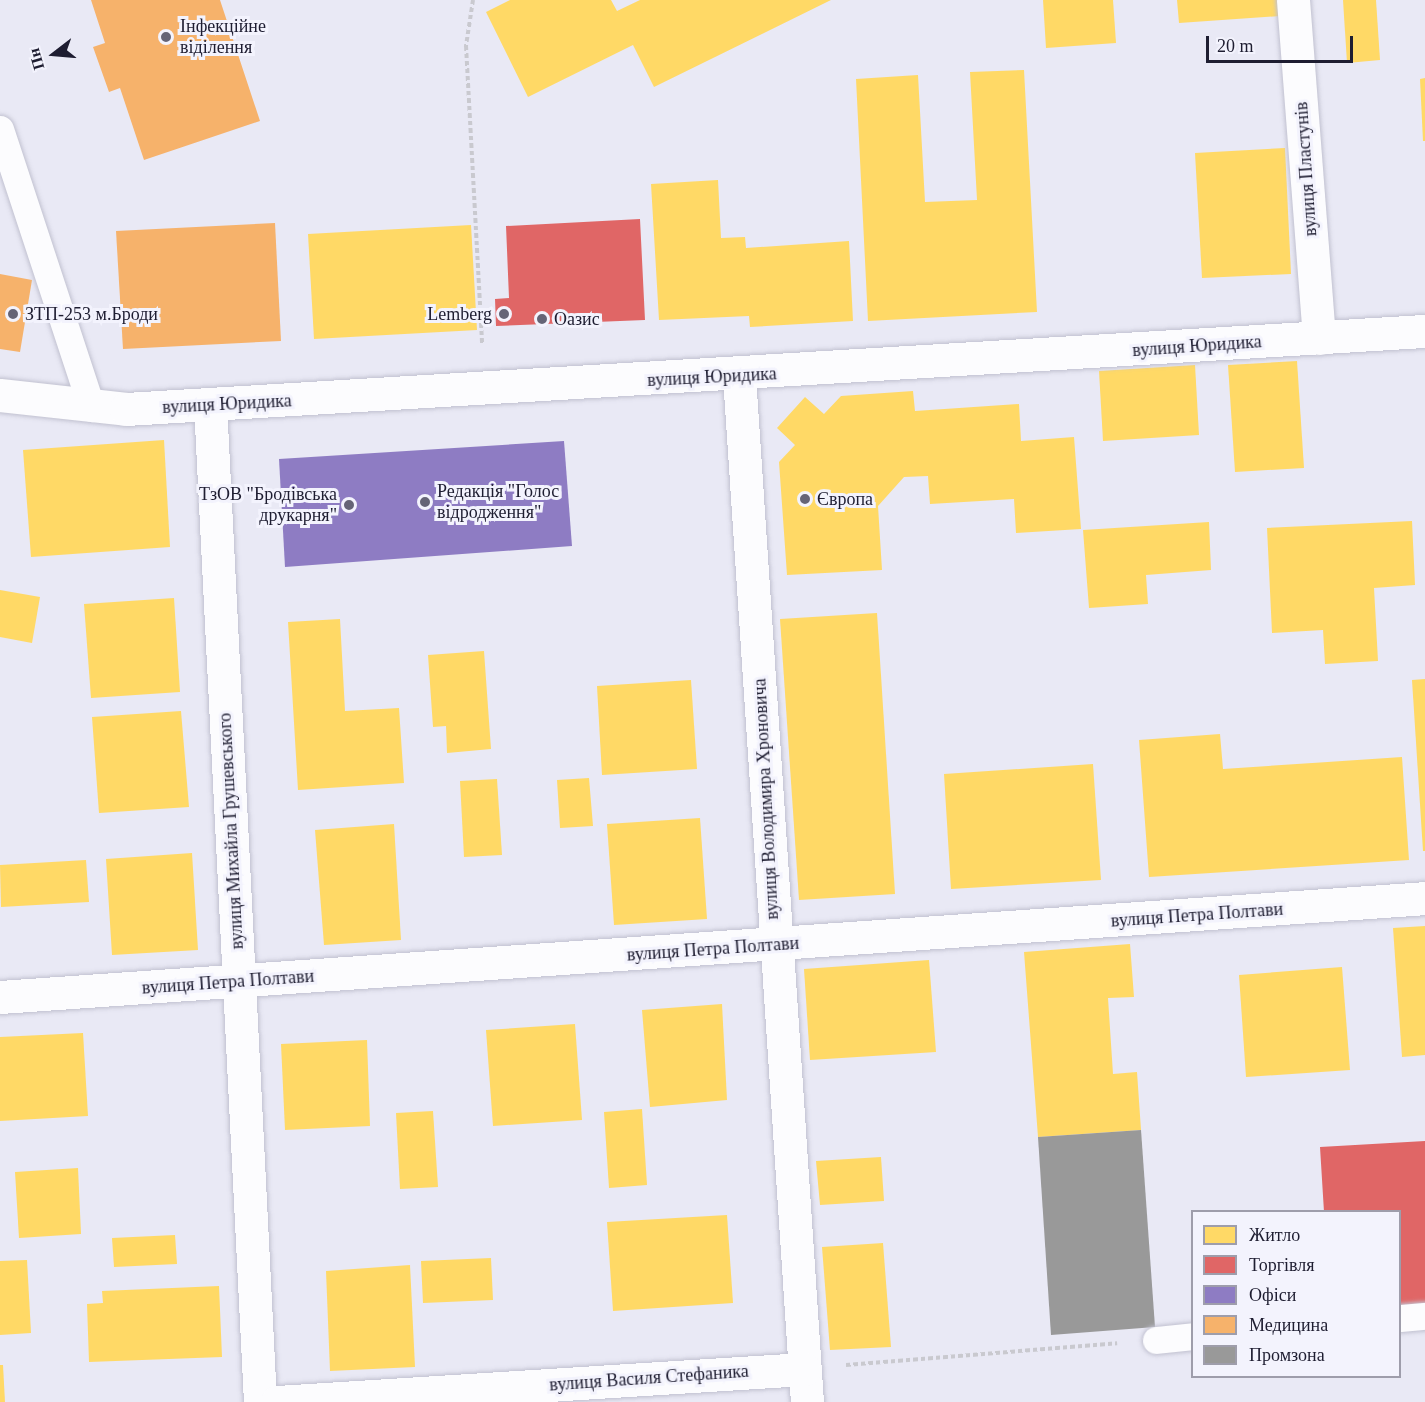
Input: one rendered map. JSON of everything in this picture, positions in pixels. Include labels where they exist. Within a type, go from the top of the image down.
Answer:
[{"type":"street","name":"вулиця Пластунів","points":[[1293,0],[1318,338]]},
{"type":"street","name":"вулиця Юридика","points":[[0,395],[92,408],[210,404],[739,376],[1425,331]]},
{"type":"street","name":"вулиця Володимира Хроновича","points":[[739,376],[774,945],[807,1402]]},
{"type":"street","name":"вулиця Михайла Грушевського","points":[[210,404],[260,1402]]},
{"type":"street","name":"вулиця Петра Полтави","points":[[0,997],[1425,898]]},
{"type":"street","name":"вулиця Василя Стефаника","points":[[277,1402],[804,1369]]},
{"type":"lane","points":[[0,129],[92,408]]},
{"type":"lane","points":[[1401,1318],[1425,1316]]},
{"type":"lane","points":[[1156,1340],[1191,1336]]},
{"type":"path","points":[[473,0],[466,46],[484,390]]},
{"type":"path","points":[[804,1369],[1156,1340]]},
{"type":"building: Житло","points":[[510,0],[611,0],[617,11],[640,0],[831,0],[654,87],[633,45],[528,97],[486,12]]},
{"type":"building: Житло","points":[[1043,0],[1113,0],[1116,43],[1046,48]]},
{"type":"building: Житло","points":[[1177,0],[1280,0],[1281,16],[1179,23]]},
{"type":"building: Житло","points":[[1343,0],[1376,0],[1380,60],[1347,63]]},
{"type":"building: Житло","points":[[1024,70],[1037,312],[868,321],[856,79],[918,75],[925,202],[977,200],[970,72]]},
{"type":"building: Житло","points":[[1425,78],[1425,141],[1423,141],[1420,79]]},
{"type":"building: Житло","points":[[1285,148],[1291,274],[1202,278],[1195,153]]},
{"type":"building: Житло","points":[[718,180],[721,238],[745,237],[746,248],[849,241],[853,321],[750,327],[749,316],[659,320],[651,184]]},
{"type":"building: Житло","points":[[471,225],[477,330],[314,339],[308,234]]},
{"type":"building: Житло","points":[[1297,361],[1304,468],[1235,472],[1228,365]]},
{"type":"building: Житло","points":[[1195,365],[1199,435],[1103,441],[1099,371]]},
{"type":"building: Житло","points":[[913,391],[915,411],[1019,404],[1021,441],[1074,437],[1081,529],[1016,533],[1014,499],[930,504],[928,476],[904,477],[878,506],[882,570],[787,575],[779,462],[795,445],[777,428],[805,397],[824,414],[841,396]]},
{"type":"building: Житло","points":[[164,440],[170,547],[31,557],[23,450]]},
{"type":"building: Житло","points":[[1412,521],[1415,585],[1374,588],[1378,661],[1325,664],[1323,630],[1272,633],[1267,528]]},
{"type":"building: Житло","points":[[1209,522],[1211,570],[1146,575],[1148,604],[1089,608],[1083,530]]},
{"type":"building: Житло","points":[[0,590],[40,597],[32,643],[0,637]]},
{"type":"building: Житло","points":[[174,598],[180,692],[91,698],[84,604]]},
{"type":"building: Житло","points":[[877,613],[895,894],[799,900],[780,619]]},
{"type":"building: Житло","points":[[340,619],[345,711],[399,708],[404,783],[298,790],[288,622]]},
{"type":"building: Житло","points":[[484,651],[491,749],[447,753],[446,726],[433,727],[428,655]]},
{"type":"building: Житло","points":[[1425,679],[1425,851],[1423,851],[1412,680]]},
{"type":"building: Житло","points":[[691,680],[697,769],[602,775],[597,686]]},
{"type":"building: Житло","points":[[181,711],[189,807],[99,813],[92,717]]},
{"type":"building: Житло","points":[[1220,734],[1223,769],[1402,757],[1409,860],[1149,877],[1139,740]]},
{"type":"building: Житло","points":[[1093,764],[1101,880],[951,889],[944,774]]},
{"type":"building: Житло","points":[[589,778],[593,826],[560,828],[557,780]]},
{"type":"building: Житло","points":[[497,779],[502,855],[464,857],[460,781]]},
{"type":"building: Житло","points":[[700,818],[707,919],[614,925],[607,824]]},
{"type":"building: Житло","points":[[394,824],[401,940],[324,945],[315,830]]},
{"type":"building: Житло","points":[[192,853],[198,950],[112,955],[106,859]]},
{"type":"building: Житло","points":[[86,860],[89,902],[1,907],[0,865]]},
{"type":"building: Житло","points":[[1425,926],[1425,1055],[1402,1057],[1393,928]]},
{"type":"building: Житло","points":[[1130,944],[1134,997],[1108,998],[1113,1074],[1137,1072],[1141,1130],[1038,1137],[1024,952]]},
{"type":"building: Житло","points":[[929,960],[936,1052],[810,1060],[804,969]]},
{"type":"building: Житло","points":[[1342,967],[1350,1070],[1246,1077],[1239,975]]},
{"type":"building: Житло","points":[[722,1004],[727,1100],[650,1107],[642,1010]]},
{"type":"building: Житло","points":[[575,1024],[582,1120],[493,1126],[486,1030]]},
{"type":"building: Житло","points":[[83,1033],[88,1116],[0,1121],[0,1037]]},
{"type":"building: Житло","points":[[367,1040],[370,1126],[285,1130],[281,1044]]},
{"type":"building: Житло","points":[[642,1109],[647,1185],[609,1188],[604,1112]]},
{"type":"building: Житло","points":[[433,1111],[438,1187],[400,1189],[396,1113]]},
{"type":"building: Житло","points":[[881,1157],[884,1201],[820,1205],[816,1161]]},
{"type":"building: Житло","points":[[78,1168],[81,1234],[19,1238],[15,1172]]},
{"type":"building: Житло","points":[[727,1215],[733,1303],[613,1311],[607,1222]]},
{"type":"building: Житло","points":[[175,1235],[177,1264],[114,1267],[112,1238]]},
{"type":"building: Житло","points":[[883,1243],[891,1347],[830,1350],[822,1247]]},
{"type":"building: Житло","points":[[491,1258],[493,1300],[423,1303],[421,1261]]},
{"type":"building: Житло","points":[[27,1260],[31,1333],[0,1335],[0,1261]]},
{"type":"building: Житло","points":[[410,1265],[415,1367],[330,1371],[326,1271]]},
{"type":"building: Житло","points":[[219,1286],[222,1357],[89,1362],[87,1304],[103,1303],[102,1291]]},
{"type":"building: Житло","points":[[0,1365],[3,1365],[5,1402],[0,1402]]},
{"type":"building: Торгівля","points":[[640,219],[645,320],[496,326],[495,299],[509,298],[506,226]]},
{"type":"building: Торгівля","points":[[1425,1141],[1425,1306],[1401,1308],[1401,1210],[1324,1210],[1320,1147]]},
{"type":"building: Офіси","name":"Редакція \"Голос відродження\"","points":[[564,441],[572,546],[285,567],[279,459]]},
{"type":"building: Медицина","points":[[91,0],[220,0],[260,121],[144,160],[120,88],[109,92],[93,47],[105,43]]},
{"type":"building: Медицина","points":[[275,223],[281,341],[123,349],[116,231]]},
{"type":"building: Медицина","name":"ЗТП-253 м.Броди","points":[[0,274],[32,280],[20,352],[0,349]]},
{"type":"building: Промзона","points":[[1141,1130],[1155,1327],[1051,1335],[1038,1137]]},
{"type":"place","name":"Інфекційне віділення","points":[[166,37]]},
{"type":"place","name":"ЗТП-253 м.Броди","points":[[13,314]]},
{"type":"place","name":"Lemberg","points":[[504,314]]},
{"type":"place","name":"Оазис","points":[[542,319]]},
{"type":"place","name":"Європа","points":[[805,499]]},
{"type":"place","name":"Редакція \"Голос відродження\"","points":[[425,502]]},
{"type":"place","name":"ТзОВ \"Бродівська друкарня\"","points":[[349,505]]}]
